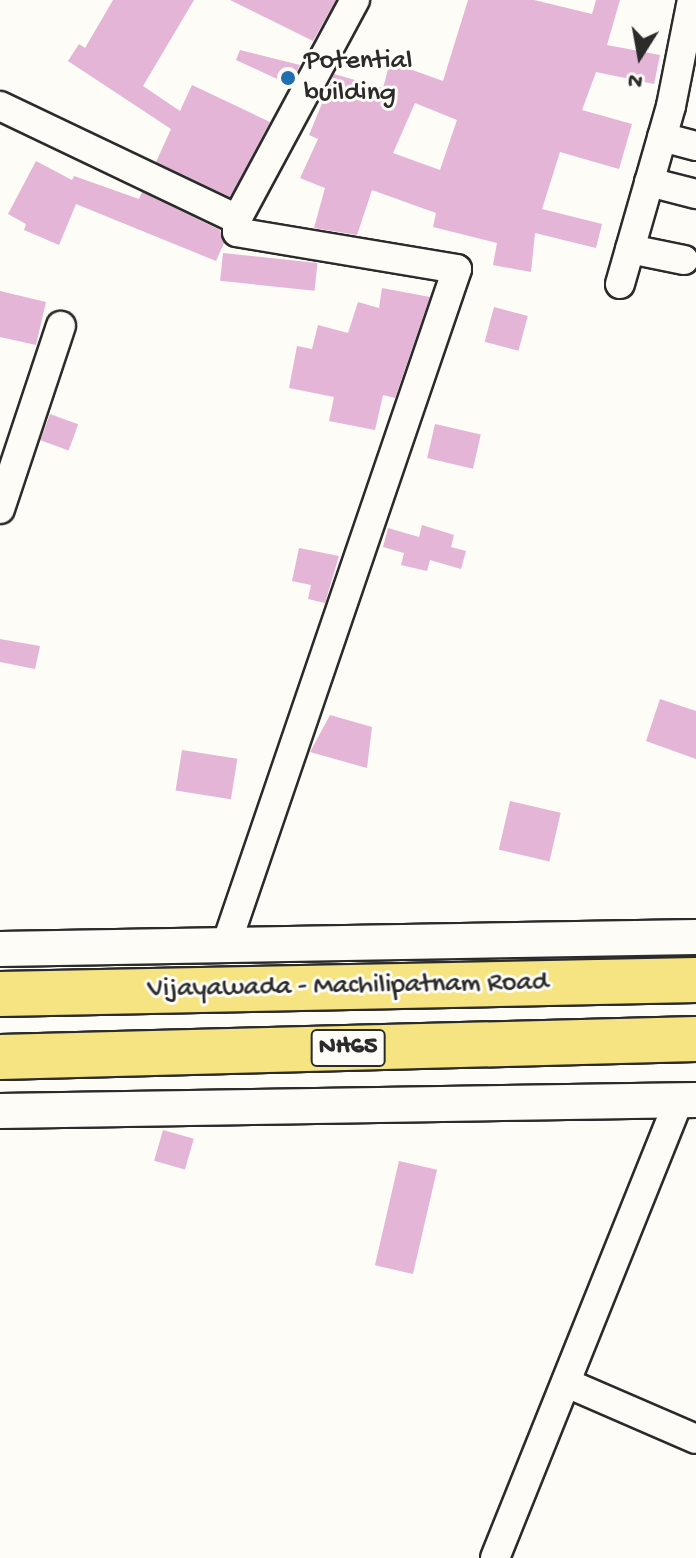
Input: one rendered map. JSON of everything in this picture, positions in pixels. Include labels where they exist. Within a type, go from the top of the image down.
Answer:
[{"type":"highway","name":"Vijayawada - Machilipatnam Road","points":[[0,994],[696,980]]},
{"type":"highway","name":"NH65","points":[[0,1057],[696,1039]]},
{"type":"street","points":[[226,945],[457,269],[237,232],[237,219],[355,0]]},
{"type":"street","points":[[620,284],[662,137],[685,96],[692,0]]},
{"type":"street","points":[[0,106],[237,219]]},
{"type":"street","points":[[662,137],[696,146]]},
{"type":"street","points":[[649,182],[696,194]]},
{"type":"street","points":[[630,249],[684,260]]},
{"type":"street","points":[[0,509],[61,326]]},
{"type":"street","points":[[0,949],[696,937]]},
{"type":"street","points":[[0,1111],[688,1100],[495,1558]]},
{"type":"street","points":[[569,1384],[696,1439]]},
{"type":"building","points":[[113,0],[194,0],[143,86],[180,111],[192,85],[270,122],[230,197],[156,162],[171,129],[68,61],[79,44],[85,48]]},
{"type":"building","points":[[230,0],[336,0],[313,41]]},
{"type":"building","points":[[468,0],[534,0],[592,14],[596,0],[620,0],[607,45],[660,55],[654,84],[596,72],[582,110],[632,124],[619,169],[560,152],[542,209],[602,224],[596,248],[535,233],[531,272],[493,265],[497,243],[433,227],[436,213],[372,190],[357,235],[314,228],[325,188],[300,178],[318,139],[309,135],[334,74],[383,88],[390,62],[443,81]],"holes":[[[415,103],[457,120],[440,170],[393,153]]]},
{"type":"building","name":"Potential building","points":[[240,50],[300,65],[290,85],[236,60]]},
{"type":"building","points":[[36,161],[72,180],[74,176],[139,199],[142,192],[220,230],[224,243],[216,261],[76,204],[59,245],[24,230],[26,224],[8,214]]},
{"type":"building","points":[[223,253],[317,263],[315,291],[220,281]]},
{"type":"building","points":[[382,288],[430,297],[395,398],[383,395],[375,430],[329,421],[334,397],[289,388],[297,346],[312,349],[318,325],[348,333],[358,302],[379,308]]},
{"type":"building","points":[[0,291],[46,302],[36,345],[0,337]]},
{"type":"building","points":[[494,307],[528,316],[518,351],[485,342]]},
{"type":"building","points":[[50,414],[78,424],[69,451],[40,440]]},
{"type":"building","points":[[435,424],[481,435],[473,469],[427,458]]},
{"type":"building","points":[[422,525],[454,535],[451,547],[466,551],[461,569],[430,560],[427,571],[401,565],[404,553],[383,547],[388,528],[419,537]]},
{"type":"building","points":[[299,548],[339,556],[325,603],[308,599],[311,585],[292,581]]},
{"type":"building","points":[[0,639],[40,646],[35,669],[0,662]]},
{"type":"building","points":[[660,699],[696,711],[696,759],[646,741]]},
{"type":"building","points":[[330,715],[372,727],[367,768],[310,752]]},
{"type":"building","points":[[182,750],[237,759],[231,799],[176,790]]},
{"type":"building","points":[[510,801],[561,813],[549,861],[499,850]]},
{"type":"building","points":[[163,1130],[194,1139],[185,1170],[154,1161]]},
{"type":"building","points":[[399,1161],[437,1170],[413,1274],[375,1265]]},
{"type":"place","name":"Potential building","points":[[288,78]]}]
